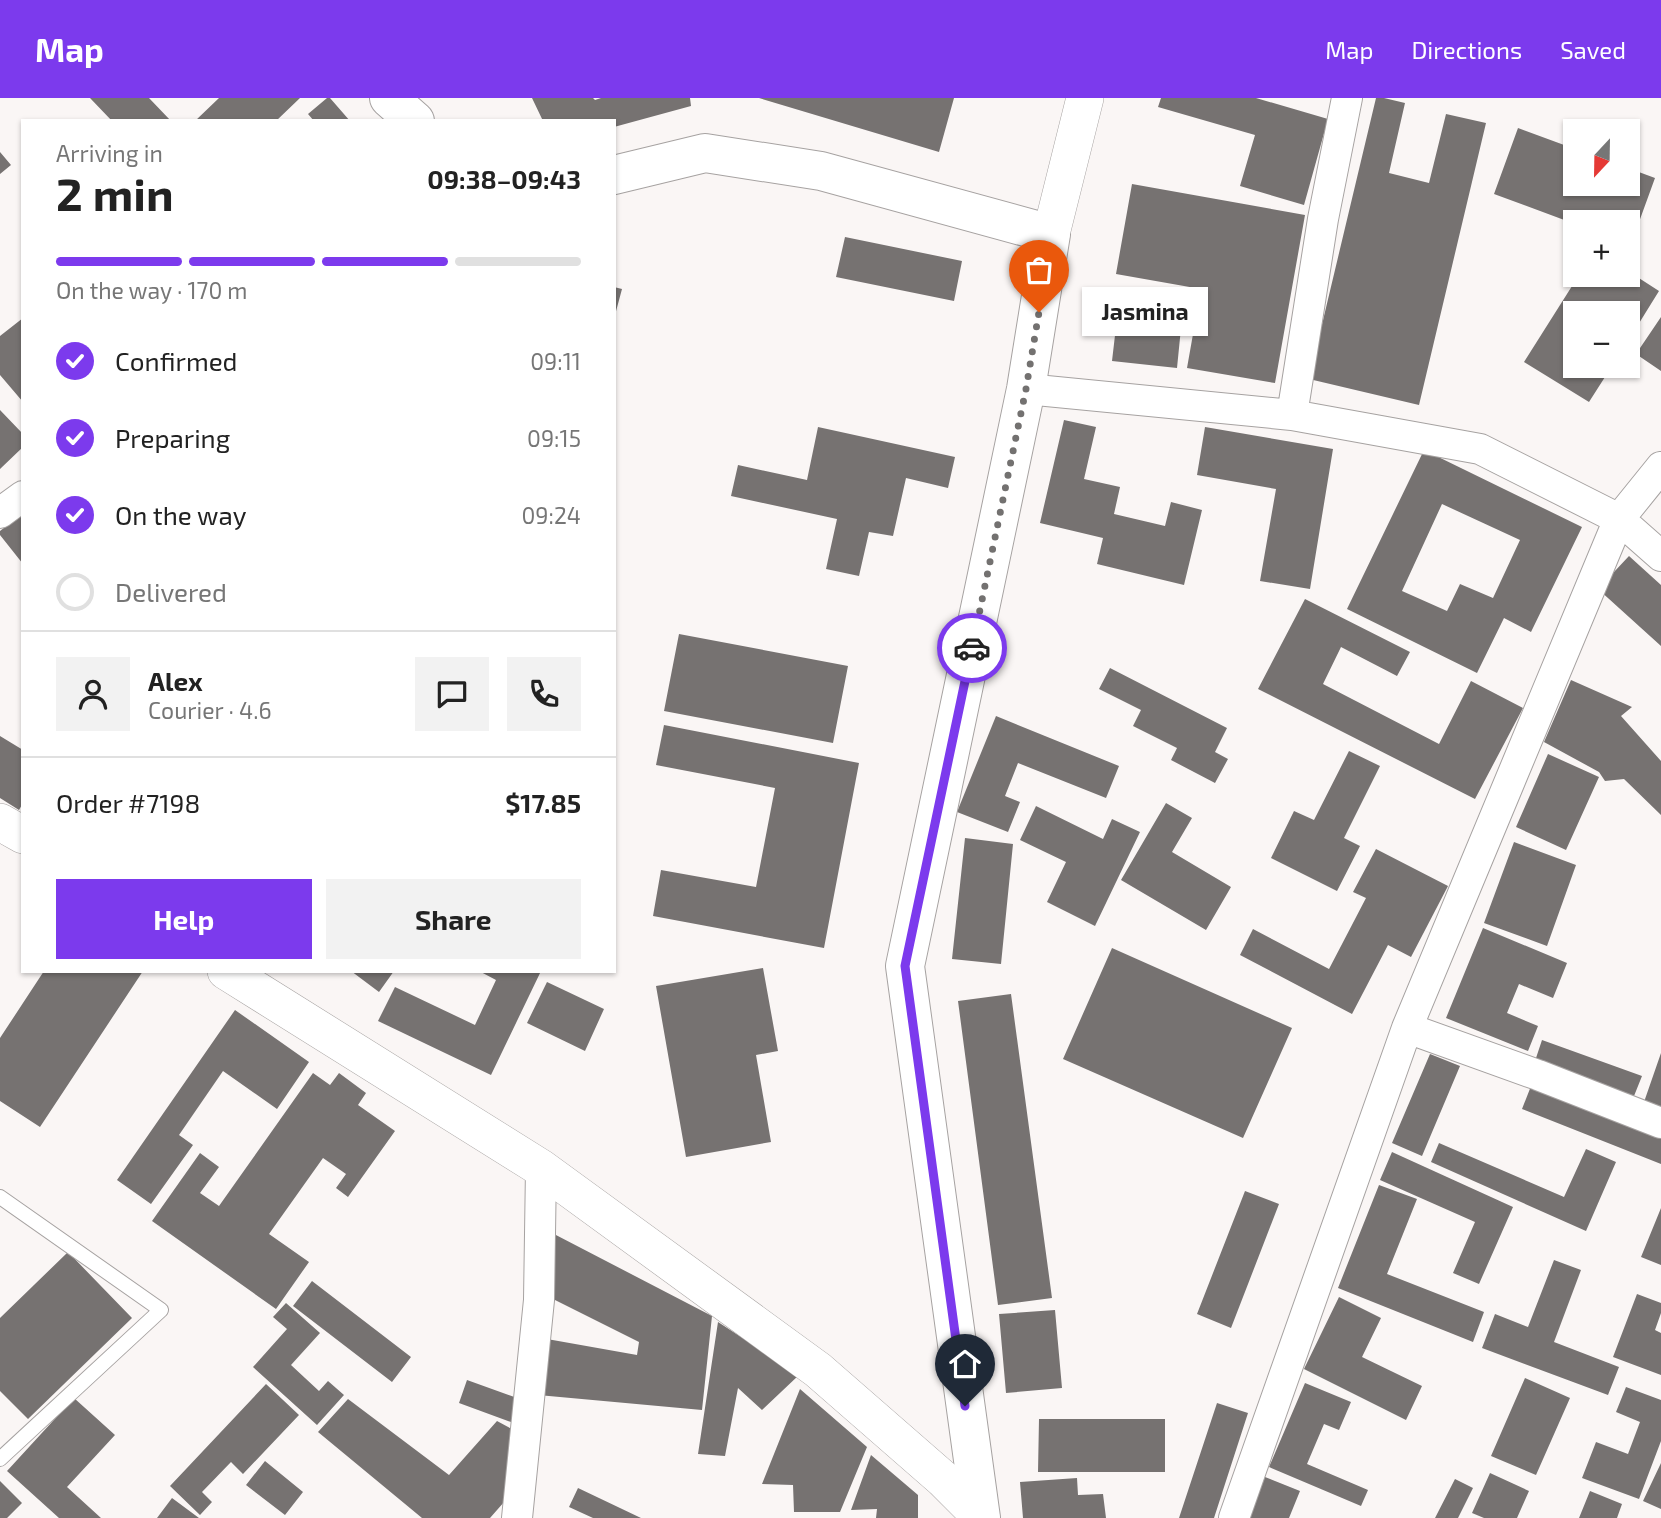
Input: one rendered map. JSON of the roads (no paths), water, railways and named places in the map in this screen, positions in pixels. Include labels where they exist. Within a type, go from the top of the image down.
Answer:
[{"type":"main road","points":[[389,98],[413,119]]},
{"type":"main road","points":[[616,175],[705,153],[821,171],[1051,234],[1026,389],[905,966],[981,1517]]},
{"type":"street","points":[[1051,234],[1085,98]]},
{"type":"street","points":[[1292,415],[1323,219],[1347,98]]},
{"type":"street","points":[[1026,389],[1292,415],[1480,449],[1619,519],[1661,556]]},
{"type":"street","points":[[1234,1518],[1407,1028],[1619,519],[1661,467]]},
{"type":"street","points":[[0,513],[21,497]]},
{"type":"street","points":[[0,822],[21,834]]},
{"type":"street","points":[[229,973],[541,1168],[818,1370],[943,1479],[981,1517]]},
{"type":"street","points":[[1407,1028],[1661,1123]]},
{"type":"street","points":[[517,1518],[539,1300],[541,1168]]},
{"type":"lane","points":[[0,1197],[161,1310],[0,1459]]},
{"type":"place","name":"Jasmina","points":[[1039,312]]}]
